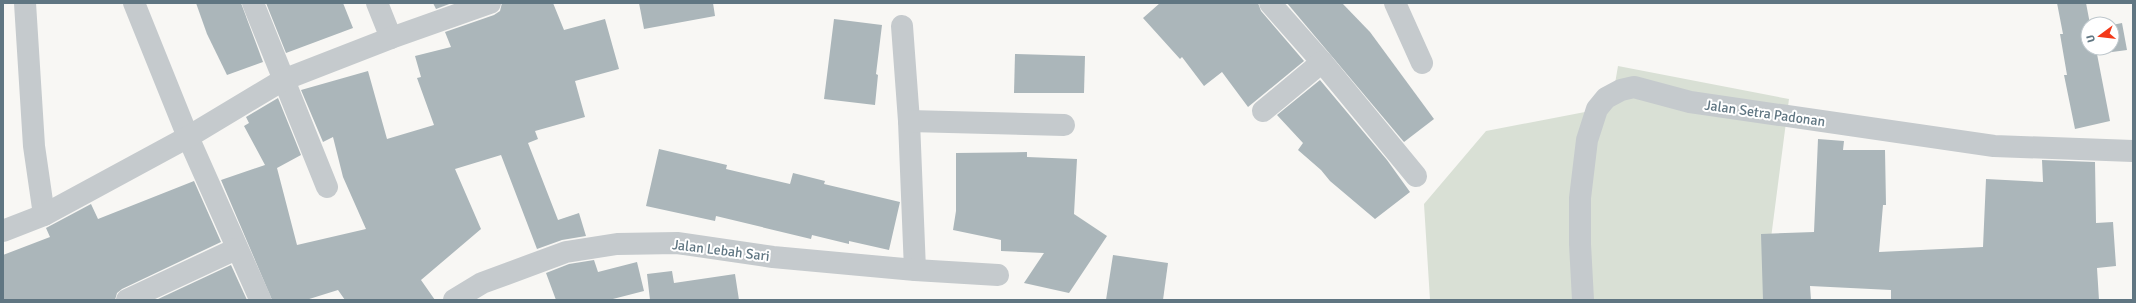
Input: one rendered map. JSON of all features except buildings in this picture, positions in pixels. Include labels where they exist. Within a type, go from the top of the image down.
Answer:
[{"type":"street","points":[[25,3],[34,146],[44,215]]},
{"type":"street","points":[[134,3],[188,137],[236,249],[260,299]]},
{"type":"street","points":[[253,3],[282,80],[327,187]]},
{"type":"street","points":[[377,3],[391,38]]},
{"type":"street","points":[[3,231],[44,215],[188,137],[282,80],[391,38],[490,3]]},
{"type":"street","points":[[1270,3],[1322,62],[1416,176]]},
{"type":"street","points":[[1394,3],[1422,63]]},
{"type":"street","points":[[902,26],[909,121],[915,270]]},
{"type":"street","points":[[1263,111],[1322,62]]},
{"type":"street","name":"Jalan Setra Padonan","points":[[1583,300],[1580,244],[1580,198],[1587,140],[1597,109],[1602,102],[1611,95],[1628,88],[1634,87],[1690,102],[1994,146],[2133,156]]},
{"type":"street","points":[[909,121],[1064,125]]},
{"type":"street","name":"Jalan Lebah Sari","points":[[454,300],[482,283],[566,252],[617,244],[677,243],[773,256],[915,270],[998,275]]},
{"type":"street","points":[[127,300],[236,249]]},
{"type":"shaded area","points":[[1618,66],[1789,99],[1763,300],[1430,300],[1424,204],[1486,131],[1611,107]]}]
